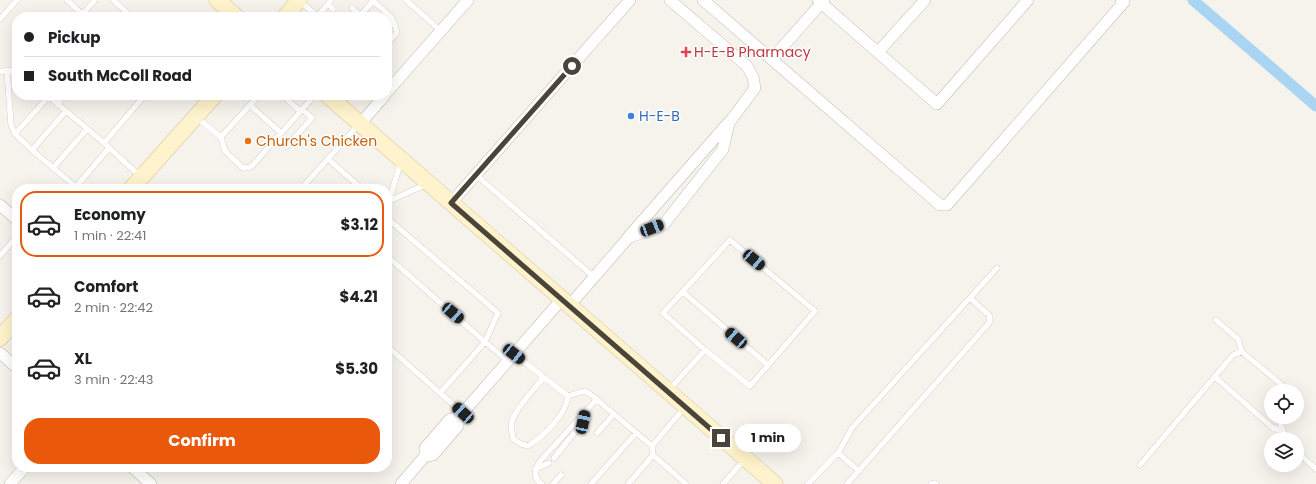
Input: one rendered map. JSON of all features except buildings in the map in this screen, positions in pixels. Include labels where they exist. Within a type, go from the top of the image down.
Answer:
[{"type":"main road","points":[[217,0],[231,12]]},
{"type":"main road","points":[[289,12],[299,0]]},
{"type":"main road","points":[[135,184],[210,100]]},
{"type":"main road","points":[[333,100],[775,484]]},
{"type":"main road","points":[[0,338],[12,325]]},
{"type":"street","points":[[392,86],[468,0]]},
{"type":"street","points":[[451,203],[630,0]]},
{"type":"street","points":[[401,484],[425,456],[425,448],[450,419],[461,415],[511,358],[594,277],[729,123],[755,88],[753,77],[747,66],[670,0]]},
{"type":"street","points":[[703,0],[940,205],[948,205],[1122,1]]},
{"type":"street","points":[[878,52],[925,0]]},
{"type":"street","points":[[772,59],[821,1],[937,104],[1028,0]]},
{"type":"street","points":[[360,124],[381,100]]},
{"type":"street","points":[[628,238],[664,224],[723,150],[729,123]]},
{"type":"street","points":[[1,207],[12,216]]},
{"type":"street","points":[[0,354],[12,364]]},
{"type":"street","points":[[10,484],[21,472]]},
{"type":"street","points":[[138,472],[151,484]]},
{"type":"lane","points":[[0,20],[17,0]]},
{"type":"lane","points":[[67,0],[78,12]]},
{"type":"lane","points":[[84,12],[95,0]]},
{"type":"lane","points":[[113,0],[126,12]]},
{"type":"lane","points":[[299,0],[312,12]]},
{"type":"lane","points":[[363,12],[372,0],[385,12]]},
{"type":"lane","points":[[406,0],[441,31]]},
{"type":"lane","points":[[321,12],[330,2],[333,9]]},
{"type":"lane","points":[[352,8],[356,12]]},
{"type":"lane","points":[[392,18],[397,32],[392,38]]},
{"type":"lane","points":[[7,70],[11,125],[15,134],[71,184]]},
{"type":"lane","points":[[0,72],[7,70],[12,71]]},
{"type":"lane","points":[[15,134],[45,100]]},
{"type":"lane","points":[[52,100],[104,143],[141,177]]},
{"type":"lane","points":[[57,104],[61,100]]},
{"type":"lane","points":[[104,143],[140,100]]},
{"type":"lane","points":[[221,137],[254,100]]},
{"type":"lane","points":[[250,105],[279,135],[287,146],[312,118],[288,100]]},
{"type":"lane","points":[[195,116],[221,137],[225,151],[243,168],[251,167],[310,100]]},
{"type":"lane","points":[[32,150],[66,111]]},
{"type":"lane","points":[[306,184],[360,124]]},
{"type":"lane","points":[[53,168],[87,129]]},
{"type":"lane","points":[[78,184],[109,148]]},
{"type":"lane","points":[[328,159],[356,184]]},
{"type":"lane","points":[[392,188],[401,160]]},
{"type":"lane","points":[[476,175],[594,277]]},
{"type":"lane","points":[[392,199],[428,183]]},
{"type":"lane","points":[[392,222],[498,313],[485,342],[440,393]]},
{"type":"lane","points":[[730,240],[815,311],[750,386],[704,350],[663,313],[683,292],[730,240]]},
{"type":"lane","points":[[0,256],[12,242]]},
{"type":"lane","points":[[392,260],[485,342],[544,377],[568,396]]},
{"type":"lane","points":[[808,484],[838,453],[852,428],[997,268]]},
{"type":"lane","points":[[683,292],[768,365]]},
{"type":"lane","points":[[847,484],[989,324],[989,315],[970,298]]},
{"type":"lane","points":[[1216,320],[1238,339],[1242,352],[1281,384]]},
{"type":"lane","points":[[392,350],[440,393],[461,415]]},
{"type":"lane","points":[[668,391],[704,350]]},
{"type":"lane","points":[[1140,465],[1233,355],[1242,352]]},
{"type":"lane","points":[[544,377],[518,408],[511,427],[513,439],[528,446],[535,441],[563,412],[568,396]]},
{"type":"lane","points":[[1215,377],[1272,428],[1283,431]]},
{"type":"lane","points":[[568,396],[584,391],[590,394],[652,446],[653,455],[686,484]]},
{"type":"lane","points":[[542,484],[534,476],[535,469],[540,461],[596,399]]},
{"type":"lane","points":[[652,446],[686,407]]},
{"type":"lane","points":[[554,458],[583,422],[585,411]]},
{"type":"lane","points":[[598,433],[614,414]]},
{"type":"lane","points":[[1280,424],[1283,431]]},
{"type":"lane","points":[[591,484],[636,433]]},
{"type":"lane","points":[[838,453],[859,471]]},
{"type":"lane","points":[[628,484],[653,455]]},
{"type":"lane","points":[[1304,458],[1316,469]]},
{"type":"lane","points":[[723,484],[745,459]]},
{"type":"lane","points":[[535,469],[549,463]]},
{"type":"lane","points":[[553,484],[561,475]]},
{"type":"lane","points":[[931,484],[936,484]]},
{"type":"waterway","points":[[1193,0],[1316,106]]},
{"type":"place","name":"H-E-B Pharmacy","points":[[686,52]]},
{"type":"place","name":"H-E-B","points":[[631,116]]},
{"type":"place","name":"Church's Chicken","points":[[248,141]]},
{"type":"route","points":[[572,66],[451,203],[721,438]]}]
